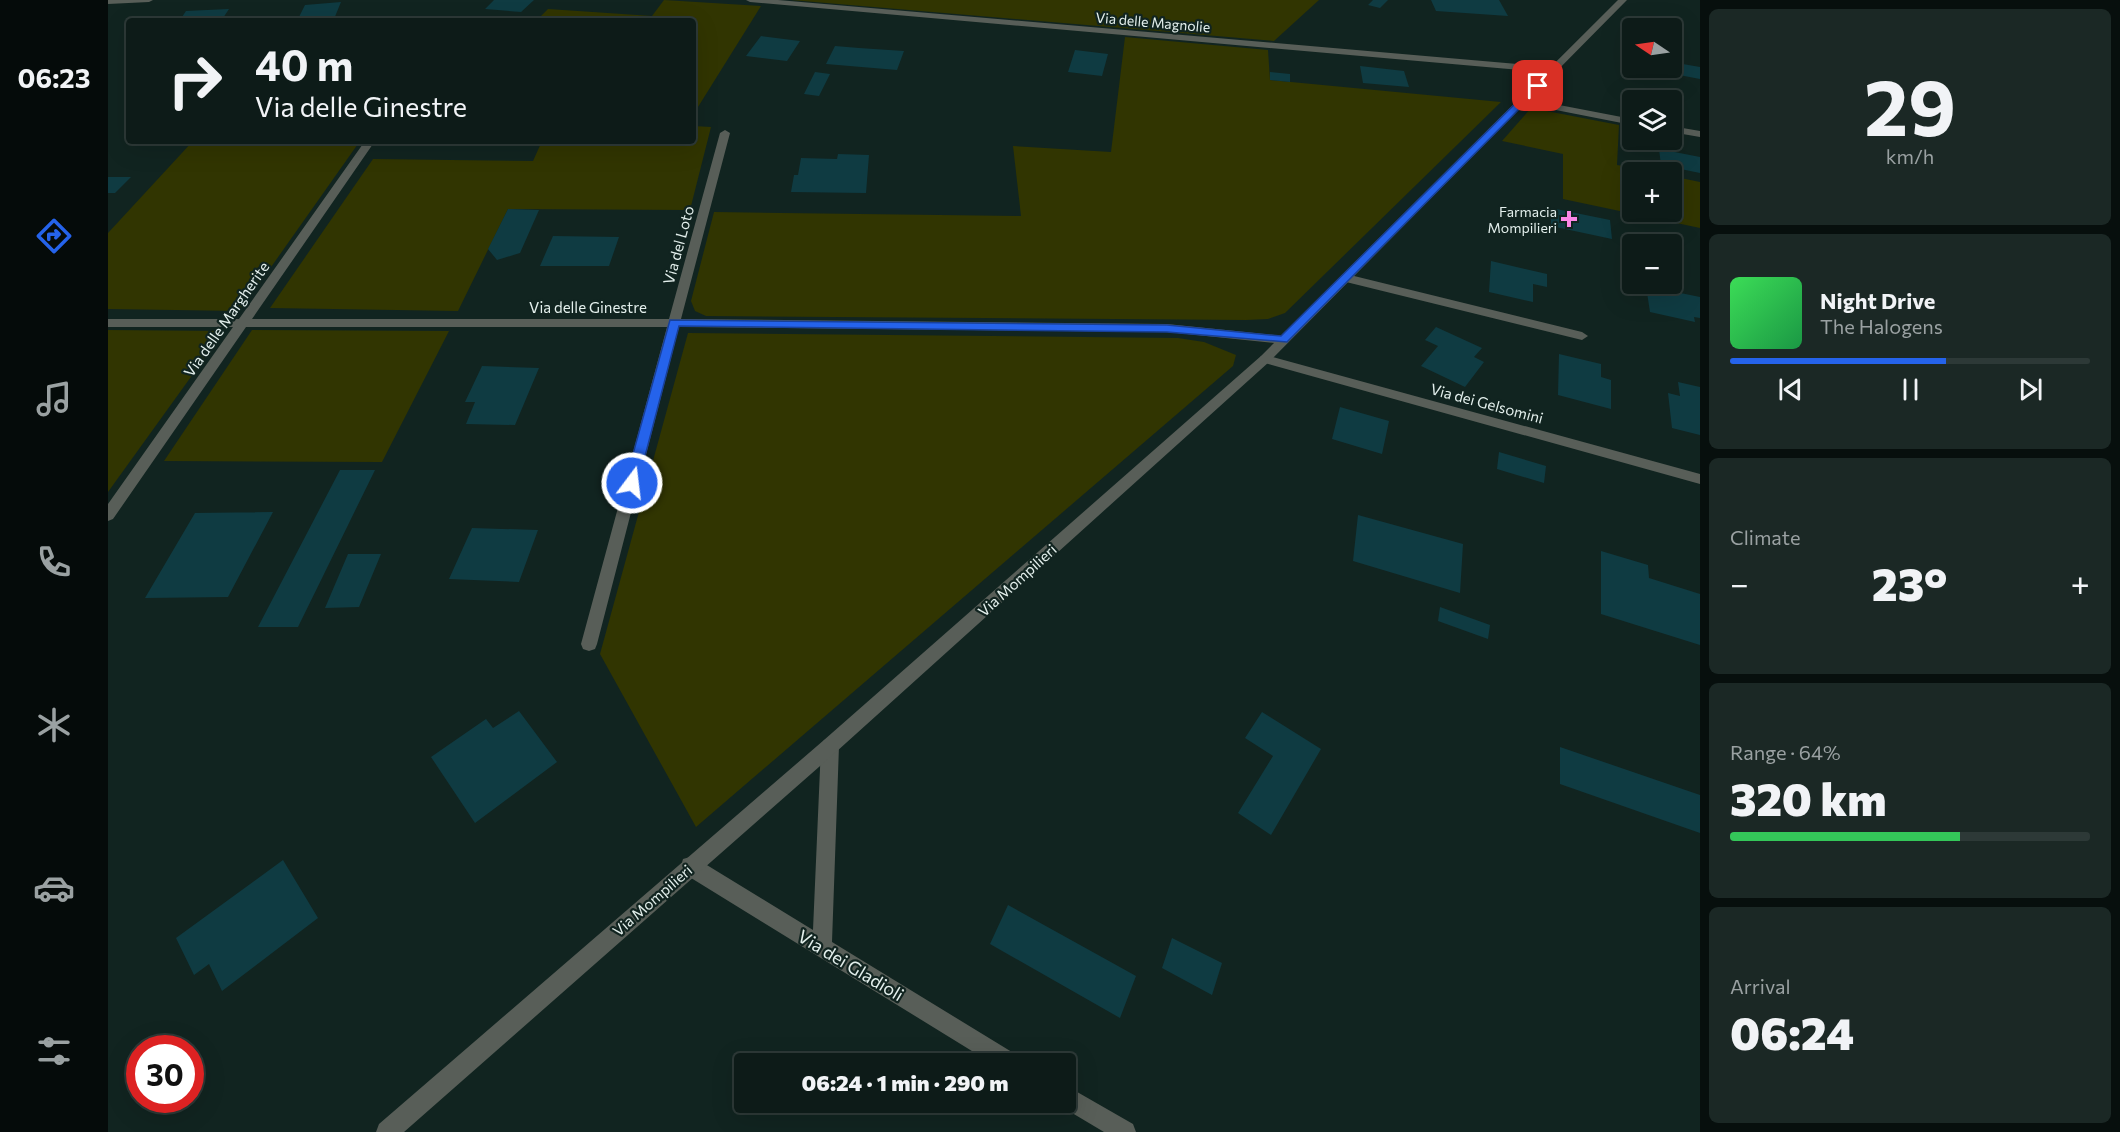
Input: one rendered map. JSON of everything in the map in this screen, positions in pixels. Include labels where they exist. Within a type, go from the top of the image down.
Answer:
[{"type":"street","points":[[108,2],[149,0]]},
{"type":"street","name":"Via delle Magnolie","points":[[750,0],[1553,70]]},
{"type":"street","name":"Via Mompilieri","points":[[387,1132],[830,746],[1265,359],[1623,0]]},
{"type":"street","points":[[1523,101],[1622,120]]},
{"type":"street","points":[[1682,131],[1700,134]]},
{"type":"street","name":"Via del Loto","points":[[589,644],[725,133]]},
{"type":"street","name":"Via delle Margherite","points":[[108,515],[368,144]]},
{"type":"street","points":[[1346,278],[1582,336]]},
{"type":"street","name":"Via delle Ginestre","points":[[108,323],[674,323],[1167,328],[1284,340]]},
{"type":"street","name":"Via dei Gelsomini","points":[[1265,359],[1700,479]]},
{"type":"street","points":[[822,947],[830,746]]},
{"type":"street","name":"Via dei Gladioli","points":[[690,866],[995,1053]]},
{"type":"street","points":[[1076,1102],[1125,1132]]},
{"type":"green space","points":[[664,0],[761,6],[696,110],[696,18],[539,18],[548,9],[652,16]]},
{"type":"green space","points":[[791,0],[1319,0],[1274,41]]},
{"type":"green space","points":[[1125,37],[1268,50],[1270,80],[1501,102],[1285,313],[1268,319],[706,316],[695,311],[691,301],[714,212],[1021,216],[1013,146],[1111,152]]},
{"type":"green space","points":[[1531,108],[1619,125],[1617,165],[1622,166],[1622,211],[1563,199],[1563,154],[1502,141]]},
{"type":"green space","points":[[696,126],[711,127],[690,210],[508,209],[458,311],[270,308],[373,159],[533,161],[541,144],[696,144]]},
{"type":"green space","points":[[190,144],[358,144],[240,311],[108,309],[108,233]]},
{"type":"green space","points":[[1682,178],[1700,182],[1700,228],[1672,222],[1682,222]]},
{"type":"green space","points":[[108,330],[224,331],[108,492]]},
{"type":"green space","points":[[252,330],[449,331],[382,462],[164,461]]},
{"type":"green space","points":[[688,333],[1178,338],[1204,342],[1236,355],[1233,366],[696,827],[600,654]]},
{"type":"building","points":[[494,0],[534,0],[521,12],[485,9]]},
{"type":"building","points":[[1373,0],[1388,0],[1380,8],[1368,5]]},
{"type":"building","points":[[1431,0],[1499,0],[1508,16],[1436,11]]},
{"type":"building","points":[[341,2],[334,18],[298,18],[305,5]]},
{"type":"building","points":[[229,9],[223,18],[170,18],[182,17],[186,11]]},
{"type":"building","points":[[761,36],[800,41],[787,61],[746,56]]},
{"type":"building","points":[[835,46],[904,51],[897,70],[826,64]]},
{"type":"building","points":[[1075,50],[1108,54],[1102,76],[1068,72]]},
{"type":"building","points":[[1682,64],[1700,67],[1700,79],[1682,76]]},
{"type":"building","points":[[1360,66],[1404,71],[1409,87],[1363,83]]},
{"type":"building","points":[[815,72],[830,74],[819,96],[804,94]]},
{"type":"building","points":[[1270,72],[1290,74],[1290,82],[1270,80]]},
{"type":"building","points":[[1659,150],[1700,157],[1700,173],[1682,169],[1682,162],[1661,162]]},
{"type":"building","points":[[838,154],[869,155],[866,193],[791,192],[794,175],[798,175],[801,158],[837,159]]},
{"type":"building","points":[[108,177],[131,177],[115,193],[108,193]]},
{"type":"building","points":[[1551,208],[1610,220],[1612,239],[1551,226]]},
{"type":"building","points":[[508,209],[539,210],[520,253],[497,260],[488,249]]},
{"type":"building","points":[[553,236],[619,237],[609,266],[540,266]]},
{"type":"building","points":[[1491,261],[1547,274],[1547,287],[1533,284],[1533,302],[1489,292]]},
{"type":"building","points":[[1682,293],[1700,297],[1700,318],[1694,317],[1695,322],[1650,312],[1647,294]]},
{"type":"building","points":[[1436,327],[1482,348],[1474,357],[1484,362],[1465,387],[1421,366],[1438,346],[1425,340]]},
{"type":"building","points":[[1559,354],[1601,364],[1601,377],[1611,380],[1611,409],[1558,395]]},
{"type":"building","points":[[482,366],[539,368],[515,425],[466,424],[475,402],[465,402]]},
{"type":"building","points":[[1678,382],[1700,387],[1700,435],[1672,428],[1668,393],[1680,396]]},
{"type":"building","points":[[1340,407],[1389,421],[1382,454],[1332,439]]},
{"type":"building","points":[[1499,452],[1546,466],[1544,483],[1497,469]]},
{"type":"building","points":[[340,470],[375,470],[298,627],[258,627]]},
{"type":"building","points":[[273,512],[228,597],[145,598],[195,513]]},
{"type":"building","points":[[1358,515],[1463,544],[1460,593],[1353,561]]},
{"type":"building","points":[[472,528],[538,530],[519,582],[449,579]]},
{"type":"building","points":[[1601,551],[1648,565],[1649,578],[1700,594],[1700,645],[1601,614]]},
{"type":"building","points":[[348,554],[381,554],[359,607],[325,608]]},
{"type":"building","points":[[1440,607],[1490,625],[1488,639],[1438,621]]},
{"type":"building","points":[[519,711],[557,762],[475,823],[431,757],[486,719],[493,728]]},
{"type":"building","points":[[1262,712],[1321,749],[1271,835],[1238,813],[1273,756],[1245,738]]},
{"type":"building","points":[[1560,747],[1700,795],[1700,833],[1560,784]]},
{"type":"building","points":[[283,860],[318,918],[222,991],[209,964],[194,975],[176,938]]},
{"type":"building","points":[[1008,905],[1136,976],[1120,1018],[990,944]]},
{"type":"building","points":[[1172,938],[1222,963],[1212,995],[1162,968]]},
{"type":"place","name":"Farmacia Mompilieri","points":[[1569,219]]},
{"type":"route","points":[[632,483],[674,323],[1167,328],[1284,340],[1538,86]]}]
